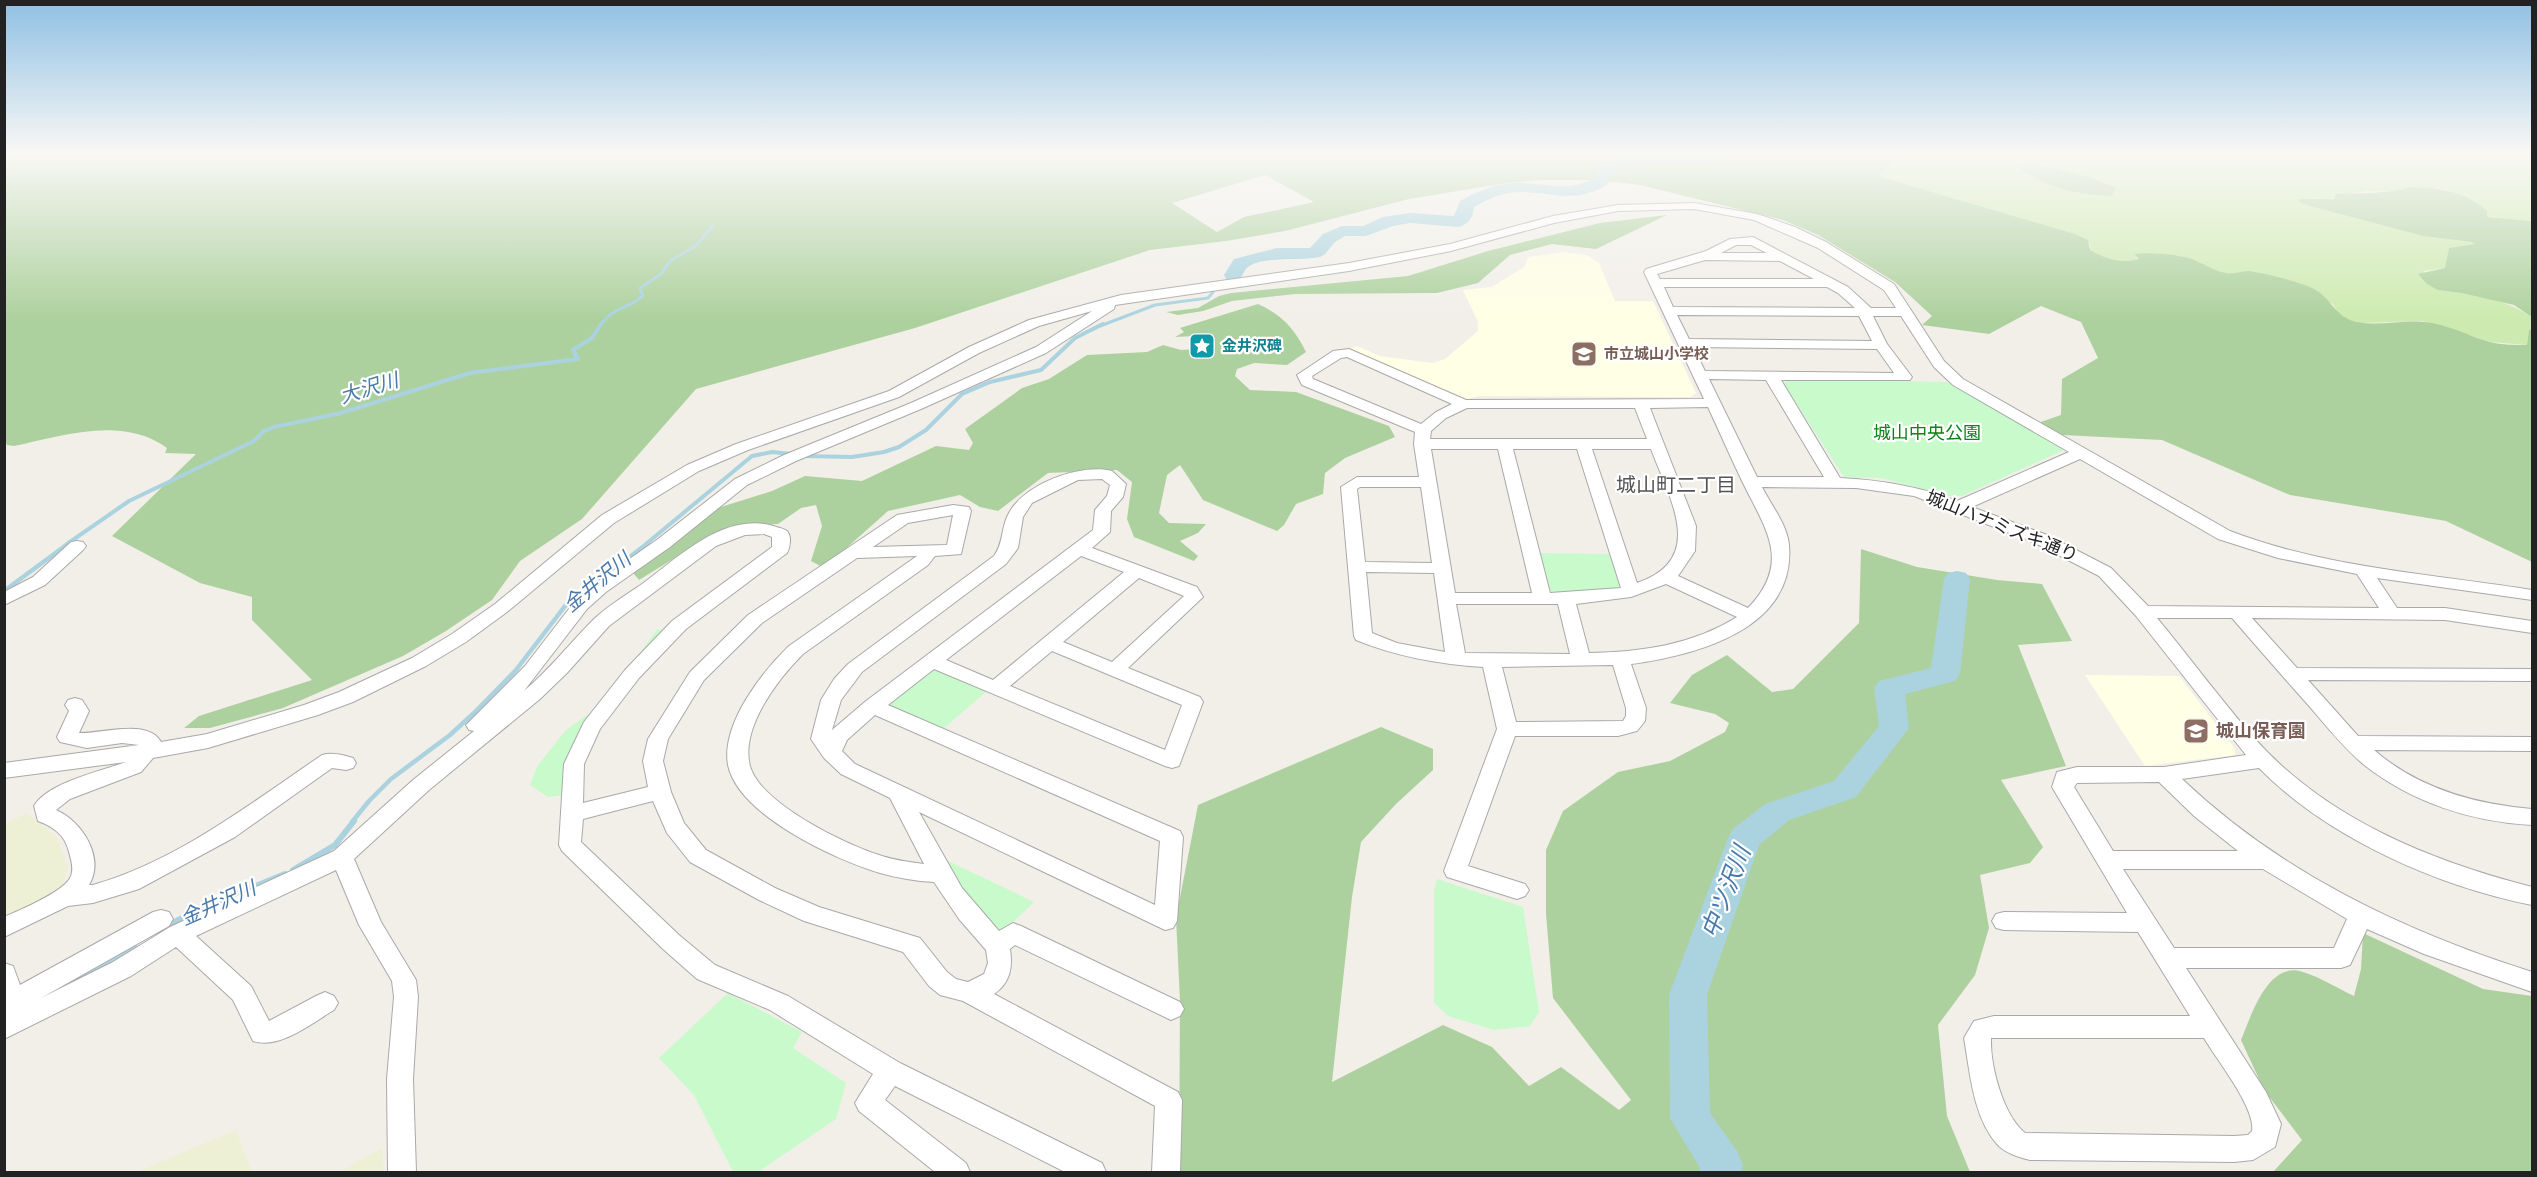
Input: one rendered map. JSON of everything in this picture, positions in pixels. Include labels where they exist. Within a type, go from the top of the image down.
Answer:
[{"type":"street","points":[[4,771],[146,752],[208,741],[311,711],[376,683],[419,662],[459,638],[501,608],[608,519],[693,468],[752,443],[894,394],[974,350],[1034,323],[1120,298],[1349,267],[1451,247],[1552,220],[1613,209]]},
{"type":"street","points":[[1720,209],[1757,217],[1791,230],[1889,287],[1939,364],[1959,382],[2224,535],[2276,555],[2532,595]]},
{"type":"street","points":[[1428,482],[1357,482],[1349,487],[1363,636],[1378,644],[1441,658],[1491,660],[1620,659],[1672,652],[1703,643],[1726,632],[1765,603],[1777,580],[1781,558],[1780,542],[1713,403],[1698,375],[1667,311],[1650,272],[1702,256],[1734,242],[1753,241],[1849,294],[1866,312],[1881,345],[1905,378],[1698,375]]},
{"type":"street","points":[[1654,283],[1830,283]]},
{"type":"street","points":[[421,784],[450,747],[500,705],[532,669],[566,624],[594,594],[664,543],[741,482],[797,454],[916,406],[1041,350],[1120,298]]},
{"type":"street","points":[[1667,311],[1905,312]]},
{"type":"street","points":[[1683,343],[1881,345]]},
{"type":"street","points":[[1658,444],[1504,443],[1423,437],[1307,382],[1304,375],[1338,354],[1349,353],[1464,404],[1713,403]]},
{"type":"street","points":[[1771,376],[1835,483]]},
{"type":"street","points":[[1446,598],[1566,599],[1612,596],[1631,592],[1666,577],[1684,558],[1689,548],[1689,536],[1684,513],[1641,403]]},
{"type":"street","points":[[1456,659],[1423,437],[1441,415],[1464,404]]},
{"type":"street","points":[[1504,443],[1542,599]]},
{"type":"street","points":[[1583,444],[1631,592]]},
{"type":"street","points":[[1957,507],[2080,453]]},
{"type":"street","points":[[831,753],[838,736],[873,706],[933,662],[1077,548],[1101,532],[1103,510],[1118,491],[1118,484],[1106,474],[1075,475],[1026,500],[1015,517],[1009,548],[1000,560],[855,668],[839,683],[830,699],[821,739],[831,753],[848,769],[1165,921],[1172,837],[873,706]]},
{"type":"street","name":"城山ハナミズキ通り","points":[[1751,482],[1835,483],[1898,487],[2041,539],[2089,562],[2119,585],[2143,612],[2262,760],[2323,808],[2388,846],[2471,880],[2532,896]]},
{"type":"street","points":[[855,553],[955,550],[963,511],[953,510],[903,519],[755,619],[697,676],[657,739],[653,761],[660,792],[675,827],[698,856],[767,894],[812,914],[911,945],[949,988],[968,992],[1169,1100],[1166,1173]]},
{"type":"street","points":[[4,973],[12,1015],[169,927],[342,857],[421,784],[540,688],[609,616],[710,542],[745,530],[772,530],[781,535],[781,549],[679,625],[632,674],[591,727],[574,764],[570,845],[671,942],[706,972],[779,1003],[891,1071],[1092,1173]]},
{"type":"street","points":[[4,600],[39,581],[77,546],[72,545]]},
{"type":"street","points":[[1077,548],[1191,591],[1194,597],[1116,669]]},
{"type":"street","points":[[930,551],[922,561],[796,650],[778,667],[756,701],[740,738],[739,767],[752,793],[773,810],[815,835],[864,860],[908,871],[940,874]]},
{"type":"street","points":[[1356,567],[1442,568]]},
{"type":"street","points":[[2363,570],[2392,614]]},
{"type":"street","points":[[997,687],[1136,571]]},
{"type":"street","points":[[1666,577],[1748,615]]},
{"type":"street","points":[[1566,599],[1581,659]]},
{"type":"street","points":[[2143,612],[2445,614],[2532,627]]},
{"type":"street","points":[[2236,613],[2353,743],[2374,762],[2394,775],[2448,800],[2500,814],[2532,817]]},
{"type":"street","points":[[933,662],[1172,761],[1193,702],[1049,643]]},
{"type":"street","points":[[1507,729],[1618,729],[1629,726],[1635,721],[1637,710],[1620,659]]},
{"type":"street","points":[[1491,660],[1507,729],[1455,871],[1517,890]]},
{"type":"street","points":[[2291,674],[2532,675]]},
{"type":"street","points":[[4,928],[64,897],[82,881],[84,870],[77,838],[60,820],[46,815],[45,806],[62,794],[134,766],[151,742],[146,738],[124,737],[75,741],[67,737],[79,711],[75,705]]},
{"type":"street","points":[[2353,743],[2532,744]]},
{"type":"street","points":[[64,897],[93,894],[131,883],[227,831],[329,760],[346,763]]},
{"type":"street","points":[[2211,1027],[1994,1027],[1983,1029],[1977,1038],[1986,1093],[2002,1128],[2016,1143],[2030,1147],[2253,1148],[2265,1138],[2267,1124],[2257,1100],[2211,1027],[2105,860],[2063,787],[2065,777],[2164,774],[2262,760]]},
{"type":"street","points":[[2164,774],[2200,810],[2267,860],[2361,915],[2446,953],[2532,981]]},
{"type":"street","points":[[572,814],[660,792]]},
{"type":"street","points":[[899,794],[940,874],[981,930],[998,946],[1000,963],[995,980],[984,988],[968,992]]},
{"type":"street","points":[[342,857],[371,925],[404,980],[400,1079],[402,1173]]},
{"type":"street","points":[[2105,860],[2267,860]]},
{"type":"street","points":[[2167,958],[2341,958],[2361,915]]},
{"type":"street","points":[[2004,921],[2145,923]]},
{"type":"street","points":[[169,927],[242,993],[262,1033],[273,1031],[325,1003]]},
{"type":"street","points":[[998,946],[1013,933],[1171,1009]]},
{"type":"street","points":[[891,1071],[868,1103],[956,1173]]},
{"type":"shaded area","points":[[1564,252],[1587,255],[1599,263],[1615,301],[1653,301],[1696,393],[1691,397],[1480,396],[1467,399],[1349,349],[1357,346],[1380,356],[1432,363],[1445,359],[1478,331],[1478,322],[1463,290],[1492,287],[1524,267],[1528,257]]},
{"type":"shaded area","points":[[2085,675],[2179,676],[2235,749],[2235,755],[2145,766]]},
{"type":"shaded area","points":[[27,813],[56,836],[68,867],[63,888],[5,924],[5,824]]},
{"type":"shaded area","points":[[236,1130],[252,1172],[136,1172]]},
{"type":"shaded area","points":[[382,1148],[384,1172],[339,1172]]},
{"type":"green space","points":[[4,209],[1181,209],[1217,232],[1244,217],[1282,209],[1371,209],[1285,231],[1150,250],[915,328],[696,389],[582,519],[520,561],[492,600],[403,656],[283,708],[210,728],[184,728],[199,716],[312,680],[252,620],[252,597],[200,583],[112,536],[196,454],[165,453],[167,448],[150,438],[131,432],[112,430],[71,434],[14,446],[7,445],[5,441]]},
{"type":"green space","points":[[1738,209],[1990,209],[2075,234],[2088,240],[2090,250],[2114,260],[2139,259],[2134,254],[2171,255],[2192,259],[2226,273],[2248,271],[2282,278],[2314,289],[2339,313],[2356,322],[2433,323],[2490,342],[2513,345],[2527,345],[2529,330],[2532,329],[2532,562],[2446,521],[2290,495],[2162,440],[2043,434],[2032,425],[2061,415],[2062,379],[2098,358],[2081,322],[2041,306],[1989,334],[1922,325],[1932,316],[1895,282],[1818,235],[1783,220]]},
{"type":"green space","points":[[1989,209],[2321,209],[2423,236],[2472,242],[2476,244],[2445,268],[2423,271],[2438,290],[2487,298],[2521,311],[2532,317],[2532,329],[2529,330],[2527,345],[2491,342],[2423,321],[2360,323],[2347,319],[2338,312],[2333,304],[2217,272],[2180,256],[2134,255],[2139,259],[2114,260],[2090,250],[2090,244],[2075,234]]},
{"type":"green space","points":[[2321,209],[2485,209],[2487,217],[2532,221],[2532,317],[2514,305],[2438,290],[2427,284],[2418,274],[2445,268],[2449,248],[2475,244],[2423,236]]},
{"type":"green space","points":[[2482,209],[2532,209],[2532,221],[2487,217]]},
{"type":"green space","points":[[1667,215],[1596,249],[1552,244],[1510,255],[1478,283],[1437,293],[1295,294],[1232,301],[1203,311],[1178,315],[1166,312],[1198,308],[1219,296],[1231,293],[1408,276],[1488,251],[1600,223]]},
{"type":"green space","points":[[1258,304],[1274,312],[1286,323],[1306,352],[1287,365],[1254,363],[1237,369],[1235,376],[1250,390],[1296,392],[1389,426],[1395,437],[1345,458],[1325,473],[1323,494],[1296,504],[1284,525],[1277,531],[1203,500],[1180,465],[1167,475],[1159,513],[1169,523],[1206,524],[1198,533],[1180,541],[1198,556],[1194,561],[1134,537],[1127,519],[1132,482],[1117,470],[1048,473],[998,511],[980,507],[960,495],[888,511],[824,568],[811,561],[822,526],[816,505],[801,508],[778,524],[756,525],[717,532],[639,580],[629,568],[679,529],[721,507],[772,491],[805,476],[862,481],[936,446],[969,450],[973,443],[965,429],[1022,388],[1049,379],[1087,355],[1147,352],[1163,345],[1181,350],[1197,349],[1202,341],[1195,336],[1175,337],[1184,332],[1180,328]]},
{"type":"green space","name":"城山中央公園","points":[[1793,379],[1947,382],[2063,448],[2062,451],[1962,496],[1947,496],[1882,478],[1844,477],[1783,383]]},
{"type":"green space","points":[[1861,549],[1917,567],[1997,580],[2042,584],[2072,641],[2018,645],[2066,766],[2001,780],[2043,847],[2030,863],[1980,875],[1989,928],[1975,975],[1938,1025],[1947,1116],[1970,1172],[1179,1172],[1180,1001],[1176,918],[1198,805],[1381,727],[1433,749],[1433,770],[1396,804],[1361,842],[1352,897],[1332,1082],[1443,1025],[1492,1047],[1529,1086],[1561,1067],[1619,1110],[1631,1100],[1553,998],[1546,914],[1546,850],[1563,811],[1618,772],[1670,761],[1725,732],[1729,723],[1715,714],[1670,703],[1692,675],[1727,655],[1772,692],[1793,689],[1859,623]]},
{"type":"green space","points":[[1539,553],[1612,554],[1621,583],[1616,589],[1555,593],[1547,589]]},
{"type":"green space","points":[[657,629],[666,631],[637,660],[564,795],[548,797],[530,785],[538,765],[566,730],[590,713],[638,656]]},
{"type":"green space","points":[[930,669],[941,669],[988,690],[941,731],[889,708],[888,702]]},
{"type":"green space","points":[[944,859],[1034,902],[1001,934],[960,890]]},
{"type":"green space","points":[[1437,879],[1523,907],[1539,1012],[1530,1026],[1494,1030],[1448,1016],[1434,1003],[1434,892]]},
{"type":"green space","points":[[2363,933],[2483,989],[2532,996],[2532,1172],[2273,1172],[2302,1140],[2264,1090],[2241,1040],[2263,993],[2280,974],[2291,970],[2303,972],[2354,996],[2361,969]]},
{"type":"green space","points":[[728,993],[802,1032],[793,1048],[846,1083],[836,1119],[758,1172],[733,1172],[694,1095],[659,1058]]},
{"type":"waterway","name":"金井沢川","points":[[1233,275],[1241,263],[1252,259],[1277,254],[1313,253],[1319,250],[1329,238],[1342,231],[1366,231],[1389,221],[1410,218],[1458,222],[1464,217],[1465,209]]},
{"type":"waterway","name":"大沢川","points":[[600,326],[615,311],[643,296],[640,288],[661,274],[670,261],[696,246],[713,225]]},
{"type":"waterway","name":"金井沢川","points":[[1100,326],[1155,305],[1208,298],[1213,292]]},
{"type":"waterway","name":"大沢川","points":[[67,544],[129,501],[254,441],[264,431],[341,413],[470,373],[578,359],[573,350],[592,338],[601,324]]},
{"type":"waterway","name":"金井沢川","points":[[803,456],[852,457],[899,447],[926,430],[962,394],[990,382],[1041,370],[1075,338],[1103,324]]},
{"type":"waterway","name":"金井沢川","points":[[646,544],[752,456],[772,452],[792,454]]},
{"type":"waterway","name":"大沢川","points":[[4,591],[69,543]]},
{"type":"waterway","name":"金井沢川","points":[[352,822],[391,779],[450,735],[474,713],[516,670],[565,606],[648,543]]},
{"type":"waterway","name":"中ツ沢川","points":[[1720,1172],[1722,1165],[1690,1118],[1688,995],[1745,838],[1777,812],[1845,789],[1894,728],[1889,688],[1945,674],[1957,579]]},
{"type":"waterway","name":"金井沢川","points":[[293,870],[335,845],[354,821]]},
{"type":"waterway","name":"金井沢川","points":[[164,928],[195,911],[285,874]]},
{"type":"waterway","name":"金井沢川","points":[[73,980],[134,946]]},
{"type":"place","name":"金井沢碑","points":[[1202,346]]},
{"type":"place","name":"市立城山小学校","points":[[1584,354]]},
{"type":"place","name":"城山保育園","points":[[2196,731]]},
{"type":"district","name":"城山町二丁目","points":[[1676,485]]}]
